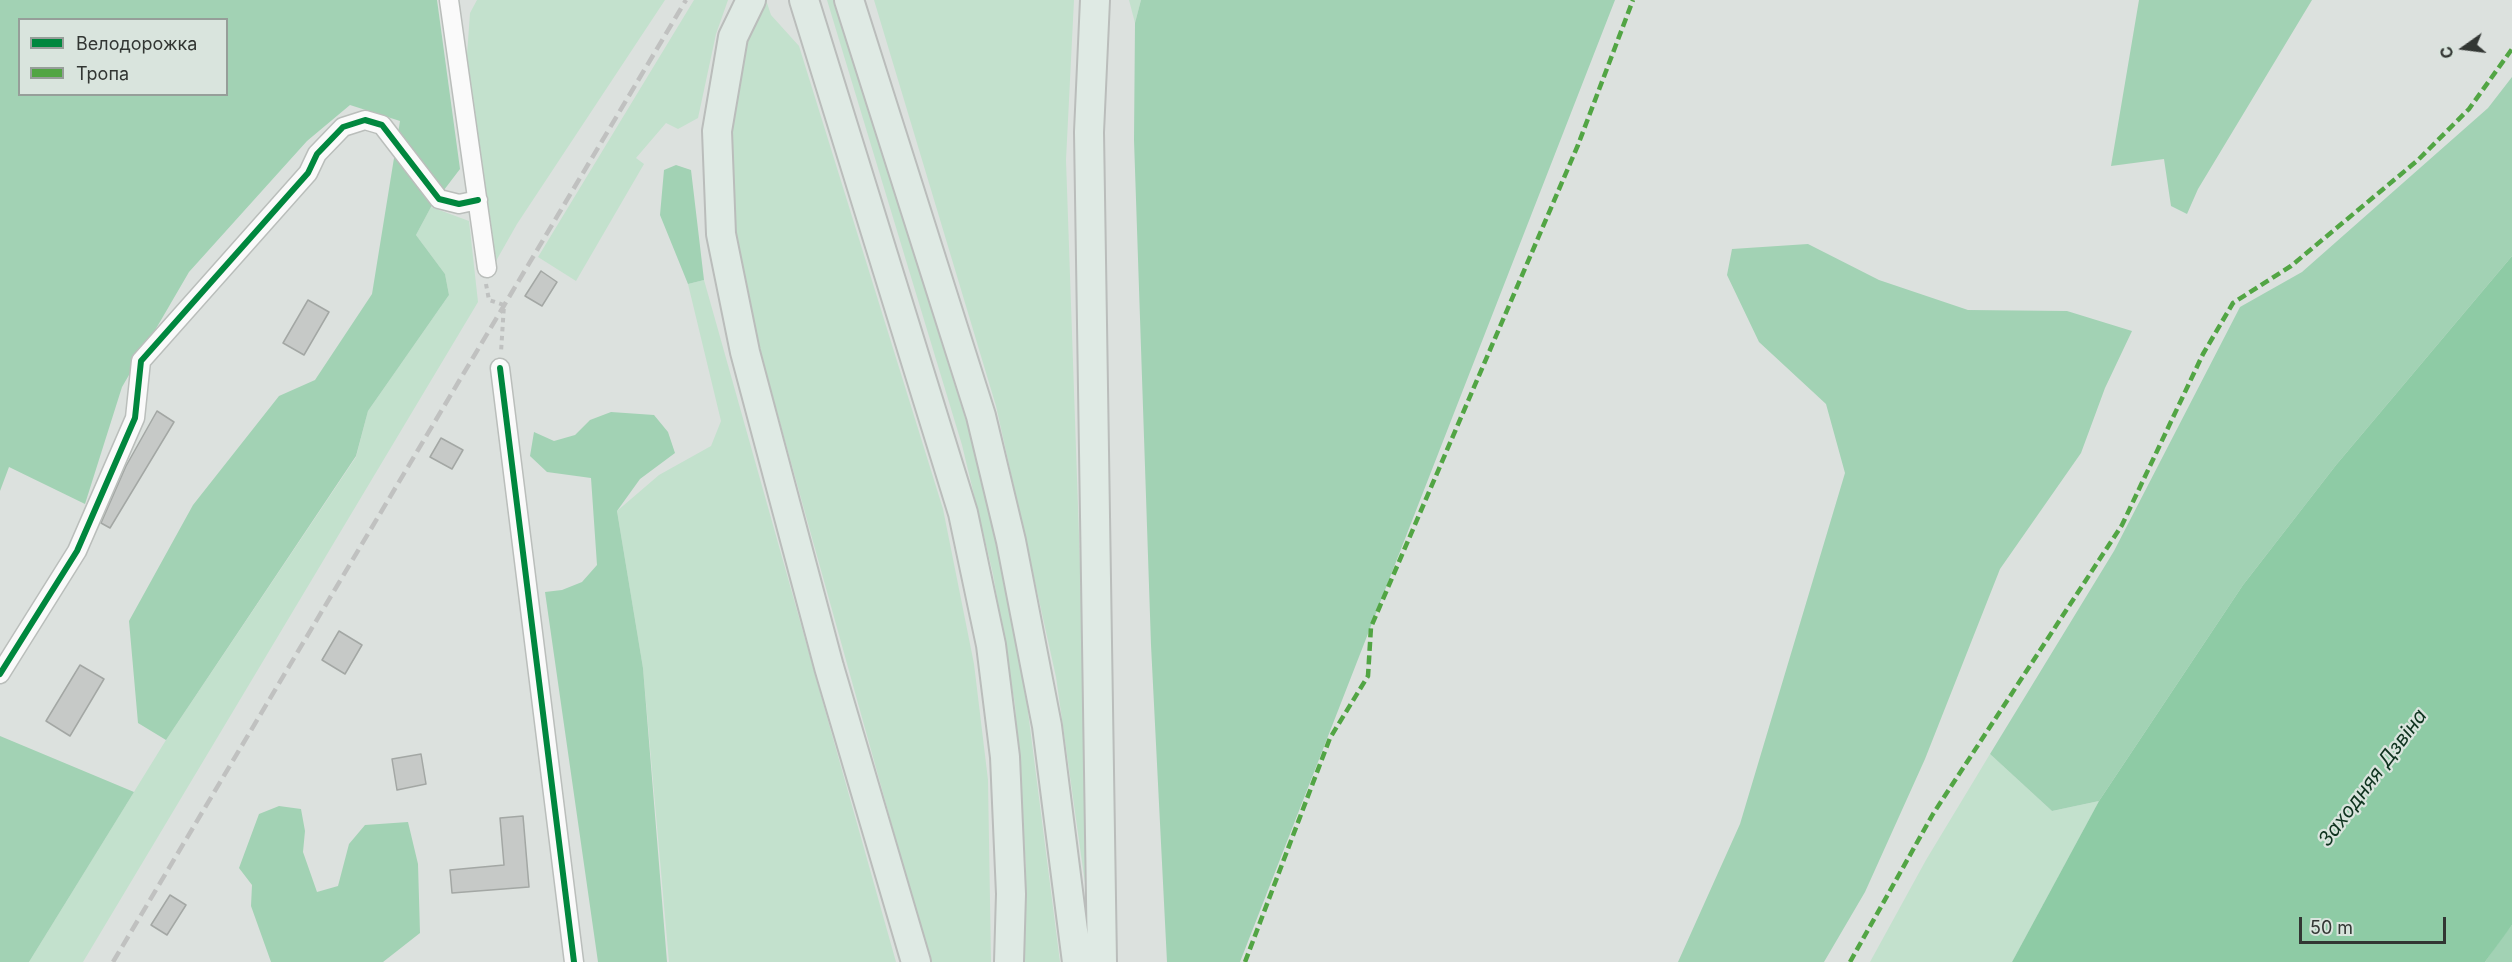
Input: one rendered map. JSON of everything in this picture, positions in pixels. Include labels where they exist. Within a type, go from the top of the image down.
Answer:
[{"type":"main road","points":[[751,0],[733,37],[717,131],[721,234],[754,386],[829,667],[916,962]]},
{"type":"main road","points":[[849,0],[981,416],[1011,541],[1047,726],[1077,962]]},
{"type":"main road","points":[[1095,0],[1089,132],[1102,962]]},
{"type":"main road","points":[[806,5],[963,513],[991,645],[1005,757],[1011,894],[1009,962]]},
{"type":"street","points":[[448,0],[487,268]]},
{"type":"street","points":[[0,674],[77,551],[135,418],[141,361],[308,173],[317,154],[343,127],[365,120],[382,125],[439,199],[459,204],[478,200]]},
{"type":"street","points":[[500,368],[574,962]]},
{"type":"path","points":[[487,268],[489,300],[504,305],[500,368]]},
{"type":"shaded area","points":[[0,0],[437,0],[460,169],[431,207],[416,235],[445,274],[449,295],[368,411],[356,456],[166,740],[138,723],[129,621],[193,505],[279,396],[315,380],[372,294],[400,121],[350,105],[307,141],[189,272],[122,387],[85,504],[9,467],[0,491]]},
{"type":"shaded area","points":[[477,0],[665,0],[517,224],[496,261],[467,55],[470,13]]},
{"type":"shaded area","points":[[694,0],[728,0],[716,34],[698,118],[678,129],[666,123],[636,158],[644,164],[576,281],[538,257]]},
{"type":"shaded area","points":[[763,0],[766,0],[771,15],[799,46],[943,509],[974,664],[988,780],[991,962],[930,962],[760,351],[735,233],[729,130],[741,42]]},
{"type":"shaded area","points":[[827,0],[834,0],[973,443],[1004,575],[1027,704],[1060,962],[1024,962],[1026,867],[1015,705],[993,574],[962,445]]},
{"type":"shaded area","points":[[874,0],[1074,0],[1066,160],[1093,940],[1056,677],[996,406]]},
{"type":"shaded area","points":[[1129,0],[1141,0],[1135,23]]},
{"type":"shaded area","points":[[1141,0],[1615,0],[1240,962],[1167,962],[1151,645],[1134,140],[1135,23]]},
{"type":"shaded area","points":[[2139,0],[2312,0],[2198,189],[2187,214],[2171,206],[2164,159],[2111,166]]},
{"type":"shaded area","points":[[2512,77],[2512,256],[2336,465],[2243,585],[2099,801],[2052,811],[1990,754],[2114,551],[2240,307],[2302,272],[2488,108]]},
{"type":"shaded area","points":[[676,165],[691,170],[704,280],[688,284],[660,215],[664,170]]},
{"type":"shaded area","points":[[431,207],[469,221],[478,302],[83,962],[29,962],[166,740],[356,457],[368,411],[449,295],[445,274],[416,235]]},
{"type":"shaded area","points":[[1808,244],[1879,280],[1968,310],[2067,311],[2132,331],[2105,388],[2081,453],[2000,569],[1925,759],[1865,892],[1824,962],[1678,962],[1740,824],[1845,473],[1826,404],[1759,342],[1727,275],[1732,249]]},
{"type":"shaded area","points":[[704,280],[896,962],[669,962],[643,668],[617,511],[659,475],[711,446],[721,421],[688,284]]},
{"type":"shaded area","points":[[611,412],[654,415],[668,432],[675,453],[640,479],[617,511],[643,668],[667,962],[598,962],[545,592],[562,590],[582,582],[597,565],[591,478],[547,472],[530,456],[534,432],[554,441],[575,435],[590,420]]},
{"type":"shaded area","points":[[0,736],[134,792],[29,962],[0,962]]},
{"type":"shaded area","points":[[1990,754],[2052,811],[2099,801],[2012,962],[1870,962],[1926,860]]},
{"type":"shaded area","points":[[279,806],[301,809],[305,831],[303,852],[317,892],[338,886],[349,844],[365,825],[408,822],[418,864],[420,933],[383,962],[271,962],[251,906],[252,885],[239,868],[259,814]]},
{"type":"shaded area","points":[[2512,925],[2512,962],[2485,962],[2503,936]]},
{"type":"water","name":"Заходняя Дзвіна","points":[[2512,256],[2512,925],[2485,962],[2012,962],[2099,801],[2243,585],[2336,465]]},
{"type":"building","points":[[541,271],[557,282],[542,306],[525,296]]},
{"type":"building","points":[[308,300],[329,312],[304,355],[283,343]]},
{"type":"building","points":[[157,411],[174,422],[110,528],[101,523],[126,466]]},
{"type":"building","points":[[441,438],[463,450],[452,469],[430,457]]},
{"type":"building","points":[[339,631],[362,645],[345,674],[322,660]]},
{"type":"building","points":[[80,665],[104,679],[70,736],[46,721]]},
{"type":"building","points":[[421,754],[426,784],[397,790],[392,759]]},
{"type":"building","points":[[523,816],[529,887],[452,893],[450,870],[504,865],[500,818]]},
{"type":"building","points":[[170,895],[186,905],[167,935],[151,925]]},
{"type":"railway","points":[[113,962],[686,0]]},
{"type":"marked path","points":[[1245,962],[1330,738],[1368,676],[1371,627],[1578,145],[1633,0]]},
{"type":"marked path","points":[[1850,962],[1933,814],[2122,525],[2203,354],[2233,303],[2291,266],[2418,160],[2469,109],[2512,49]]},
{"type":"cycle path","points":[[0,674],[77,551],[135,418],[141,361],[308,173],[317,154],[343,127],[365,120],[382,125],[439,199],[459,204],[478,200]]},
{"type":"cycle path","points":[[500,368],[574,962]]}]
